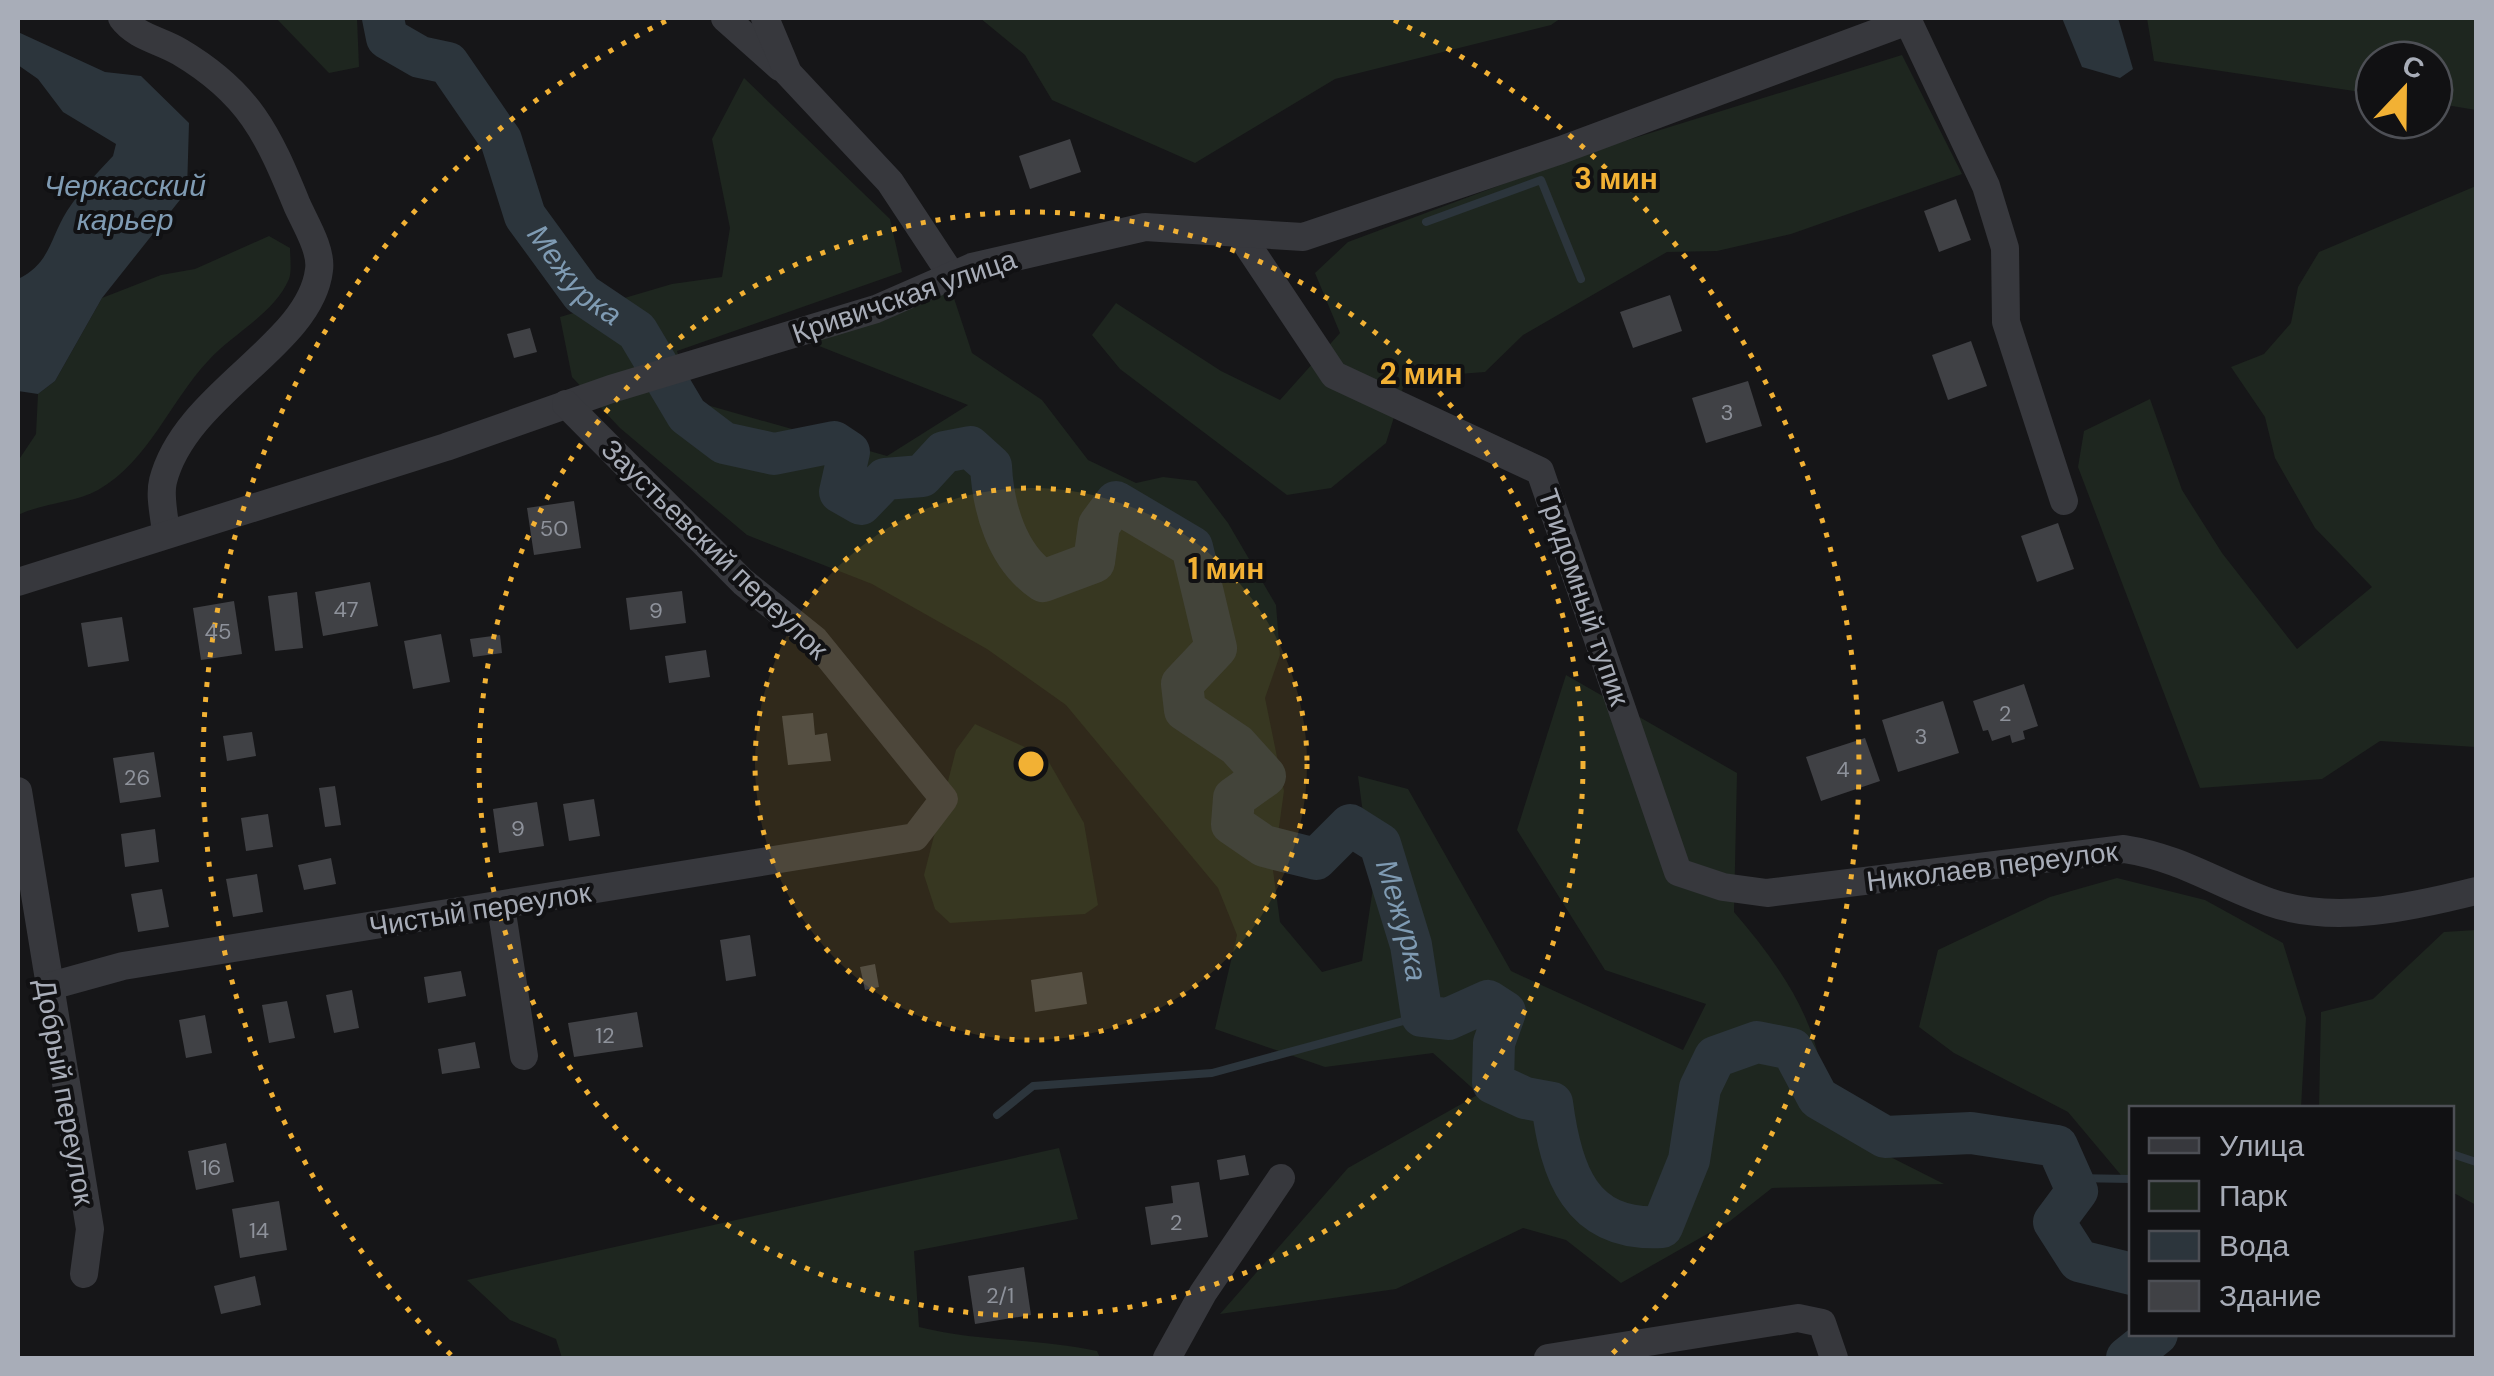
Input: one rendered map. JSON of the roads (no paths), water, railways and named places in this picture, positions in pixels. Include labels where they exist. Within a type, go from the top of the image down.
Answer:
[{"type":"street","points":[[122,18],[130,29],[179,52],[218,80],[254,113],[274,150],[320,266],[313,293],[292,324],[196,416],[175,451],[162,484],[166,534]]},
{"type":"street","points":[[726,18],[788,74],[890,182],[952,276]]},
{"type":"street","points":[[765,18],[788,74]]},
{"type":"street","name":"Кривичская улица","points":[[18,582],[446,447],[611,389],[876,309],[972,267],[1145,227],[1303,237],[1561,150],[1908,21],[1986,186],[2005,248],[2006,322],[2064,501]]},
{"type":"street","name":"Тридомный тупик","points":[[1240,234],[1334,375],[1540,470],[1678,872]]},
{"type":"street","name":"Заустьевский переулок","points":[[566,404],[742,582],[815,640],[944,798],[915,837]]},
{"type":"street","name":"Добрый переулок","points":[[18,792],[46,988],[90,1230],[84,1274]]},
{"type":"street","name":"Чистый переулок","points":[[46,988],[124,966],[915,837]]},
{"type":"street","name":"Николаев переулок","points":[[1678,872],[1722,887],[1766,893],[2124,849],[2181,862],[2271,903],[2332,913],[2397,908],[2476,890]]},
{"type":"street","points":[[501,906],[524,1056]]},
{"type":"street","points":[[1167,1358],[1203,1292],[1281,1178]]},
{"type":"street","points":[[1548,1358],[1798,1318],[1822,1322],[1834,1358]]},
{"type":"water","points":[[2062,18],[2118,18],[2133,69],[2120,78],[2082,67]]},
{"type":"water","name":"Черкасский карьер","points":[[18,32],[105,72],[141,76],[189,123],[187,191],[102,298],[55,381],[38,394],[18,391],[18,279],[43,258],[67,211],[113,156],[116,144],[63,112],[38,79],[18,65]]},
{"type":"waterway","name":"Межурка","points":[[383,18],[387,38],[420,57],[448,63],[501,140],[525,216],[582,294],[637,331],[687,415],[724,443],[774,454],[834,442],[849,452],[840,492],[861,504],[885,479],[922,476],[944,452],[970,447],[991,466],[999,515],[1011,545],[1043,581],[1094,562],[1099,525],[1116,502],[1192,547],[1216,648],[1182,684],[1185,710],[1237,745],[1265,776],[1234,798],[1232,824],[1264,846],[1316,859],[1350,825],[1380,844],[1411,945],[1422,1016],[1448,1019],[1488,1001],[1505,1012],[1494,1043],[1493,1083],[1525,1098],[1552,1103],[1569,1174],[1594,1208],[1611,1219],[1634,1226],[1662,1227],[1689,1160],[1700,1088],[1715,1057],[1757,1042],[1792,1049],[1818,1098],[1885,1137],[1971,1133],[2057,1146],[2077,1191],[2054,1222],[2079,1261],[2129,1273]]},
{"type":"waterway","points":[[1426,222],[1541,180],[1581,279]]},
{"type":"waterway","points":[[997,1115],[1033,1086],[1212,1073],[1422,1016]]},
{"type":"waterway","points":[[2454,1155],[2476,1162]]},
{"type":"waterway","points":[[2071,1178],[2129,1179]]},
{"type":"waterway","name":"Межурка","points":[[2127,1358],[2154,1336]]}]
